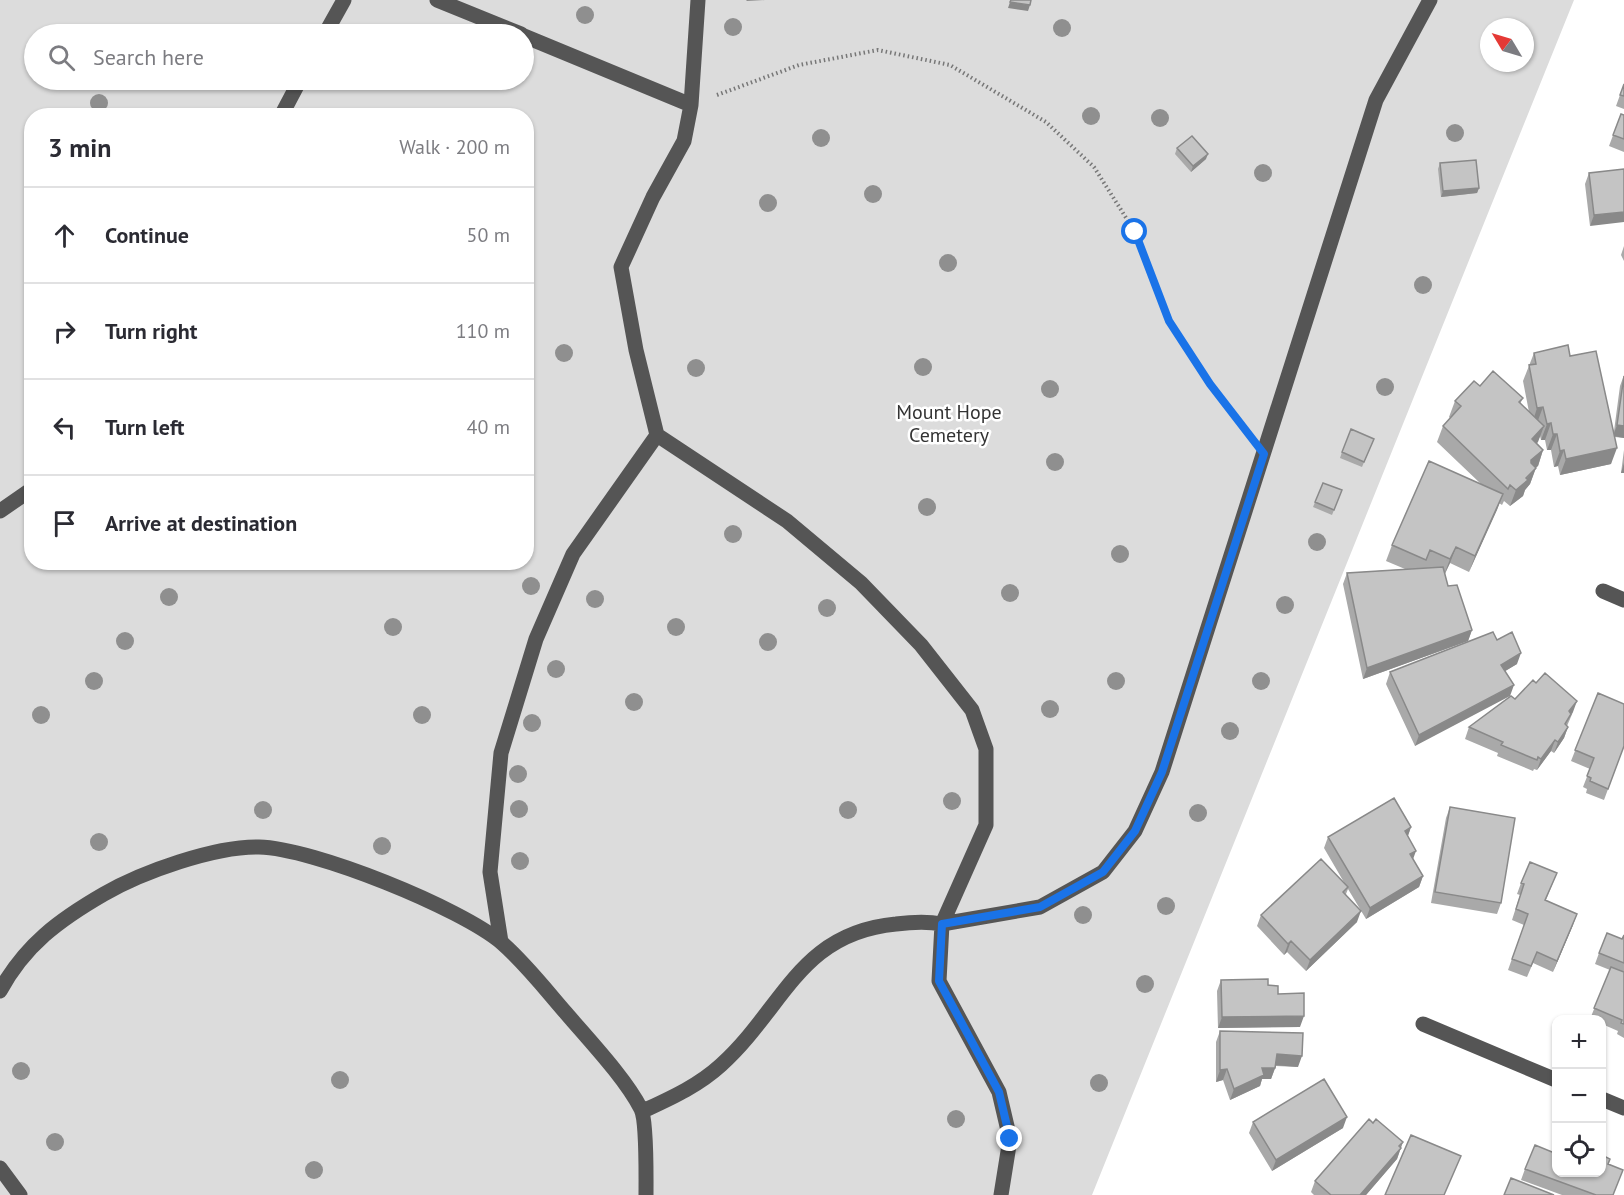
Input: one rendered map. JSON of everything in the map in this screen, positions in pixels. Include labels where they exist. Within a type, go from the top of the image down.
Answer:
[{"type":"street","points":[[331,24],[344,0]]},
{"type":"street","points":[[437,0],[495,24]]},
{"type":"street","points":[[698,0],[691,105],[684,141],[653,197],[621,267],[636,350],[657,435],[787,521],[861,582],[921,645],[972,710],[988,757],[988,813],[986,825],[942,924],[939,981],[999,1092],[1010,1139],[1001,1195]]},
{"type":"street","points":[[643,1111],[685,1092],[720,1066],[820,951],[846,935],[875,926],[927,921],[942,924],[1040,907],[1103,872],[1135,831],[1162,772],[1376,100],[1430,0]]},
{"type":"street","points":[[534,40],[691,105]]},
{"type":"street","points":[[285,108],[295,90]]},
{"type":"street","points":[[501,942],[490,872],[501,753],[514,707],[536,639],[573,554],[657,435]]},
{"type":"street","points":[[0,511],[24,494]]},
{"type":"street","points":[[1603,591],[1624,600]]},
{"type":"street","points":[[0,991],[15,964],[71,913],[120,885],[168,865],[259,847],[292,852],[356,870],[428,901],[501,942],[601,1054],[643,1111],[646,1195]]},
{"type":"street","points":[[1423,1024],[1552,1078]]},
{"type":"street","points":[[1606,1101],[1624,1108]]},
{"type":"street","points":[[0,1168],[20,1195]]},
{"type":"path","points":[[691,105],[799,65],[878,50],[950,65],[1046,122],[1094,167],[1135,232],[1169,321],[1210,384],[1264,454]]},
{"type":"green space","name":"Mount Hope Cemetery","points":[[0,0],[1574,0],[1092,1195],[0,1195]]},
{"type":"building","points":[[1011,0],[1031,0],[1030,5],[1010,2]]},
{"type":"building","points":[[1624,84],[1624,96],[1620,95]]},
{"type":"building","points":[[1621,114],[1624,115],[1624,139],[1613,135]]},
{"type":"building","points":[[1192,136],[1208,154],[1193,166],[1177,148]]},
{"type":"building","points":[[1476,160],[1479,188],[1443,191],[1440,163]]},
{"type":"building","points":[[1624,169],[1624,212],[1594,215],[1589,173]]},
{"type":"building","points":[[1568,345],[1570,356],[1596,351],[1617,448],[1566,459],[1564,450],[1560,451],[1557,434],[1553,434],[1551,423],[1547,424],[1543,407],[1537,408],[1529,365],[1536,364],[1534,353]]},
{"type":"building","points":[[1493,371],[1523,398],[1519,402],[1544,426],[1532,439],[1543,450],[1531,460],[1536,468],[1526,478],[1528,480],[1516,490],[1510,485],[1508,489],[1443,426],[1461,406],[1455,401],[1474,381],[1480,386]]},
{"type":"building","points":[[1624,376],[1624,426],[1617,425]]},
{"type":"building","points":[[1351,429],[1374,439],[1364,462],[1342,452]]},
{"type":"building","points":[[1429,461],[1503,494],[1475,556],[1456,547],[1450,559],[1430,550],[1426,560],[1392,545]]},
{"type":"building","points":[[1323,483],[1342,490],[1334,510],[1315,502]]},
{"type":"building","points":[[1443,567],[1448,586],[1457,585],[1472,630],[1367,668],[1347,573]]},
{"type":"building","points":[[1493,632],[1497,640],[1512,632],[1521,653],[1501,665],[1514,685],[1419,735],[1390,672]]},
{"type":"building","points":[[1545,673],[1577,701],[1569,711],[1571,714],[1565,724],[1568,727],[1558,742],[1555,740],[1541,759],[1538,757],[1537,760],[1501,745],[1503,742],[1469,727],[1511,696],[1515,699],[1533,680],[1536,683]]},
{"type":"building","points":[[1598,693],[1624,704],[1624,746],[1608,789],[1590,781],[1591,778],[1587,776],[1594,758],[1575,750]]},
{"type":"building","points":[[1394,798],[1411,827],[1405,831],[1416,851],[1410,854],[1423,876],[1370,908],[1328,837]]},
{"type":"building","points":[[1450,807],[1515,818],[1501,903],[1435,892]]},
{"type":"building","points":[[1321,859],[1348,887],[1343,892],[1361,911],[1310,960],[1291,941],[1288,944],[1261,915]]},
{"type":"building","points":[[1530,862],[1557,873],[1545,900],[1577,914],[1557,961],[1537,952],[1531,966],[1512,959],[1528,914],[1516,909],[1524,884],[1521,883]]},
{"type":"building","points":[[1607,933],[1622,939],[1624,935],[1624,963],[1599,953]]},
{"type":"building","points":[[1611,967],[1624,972],[1624,1024],[1621,1023],[1622,1020],[1594,1008]]},
{"type":"building","points":[[1268,979],[1268,985],[1278,986],[1278,994],[1304,993],[1304,1016],[1222,1017],[1221,980]]},
{"type":"building","points":[[1220,1031],[1303,1033],[1302,1056],[1277,1054],[1275,1068],[1262,1068],[1264,1075],[1234,1089],[1227,1069],[1220,1070]]},
{"type":"building","points":[[1324,1079],[1347,1117],[1276,1160],[1253,1122]]},
{"type":"building","points":[[1369,1119],[1373,1123],[1376,1119],[1403,1142],[1399,1146],[1401,1148],[1360,1195],[1331,1195],[1315,1181]]},
{"type":"building","points":[[1411,1135],[1461,1156],[1444,1195],[1385,1195]]},
{"type":"building","points":[[1535,1145],[1552,1152],[1552,1177],[1606,1177],[1606,1157],[1610,1159],[1608,1164],[1623,1170],[1613,1195],[1596,1195],[1525,1169]]},
{"type":"building","points":[[1511,1178],[1554,1195],[1504,1195]]},
{"type":"route","points":[[1010,1139],[999,1092],[939,981],[942,924],[1040,907],[1103,872],[1135,831],[1162,772],[1264,454],[1210,384],[1169,321],[1135,232]]}]
